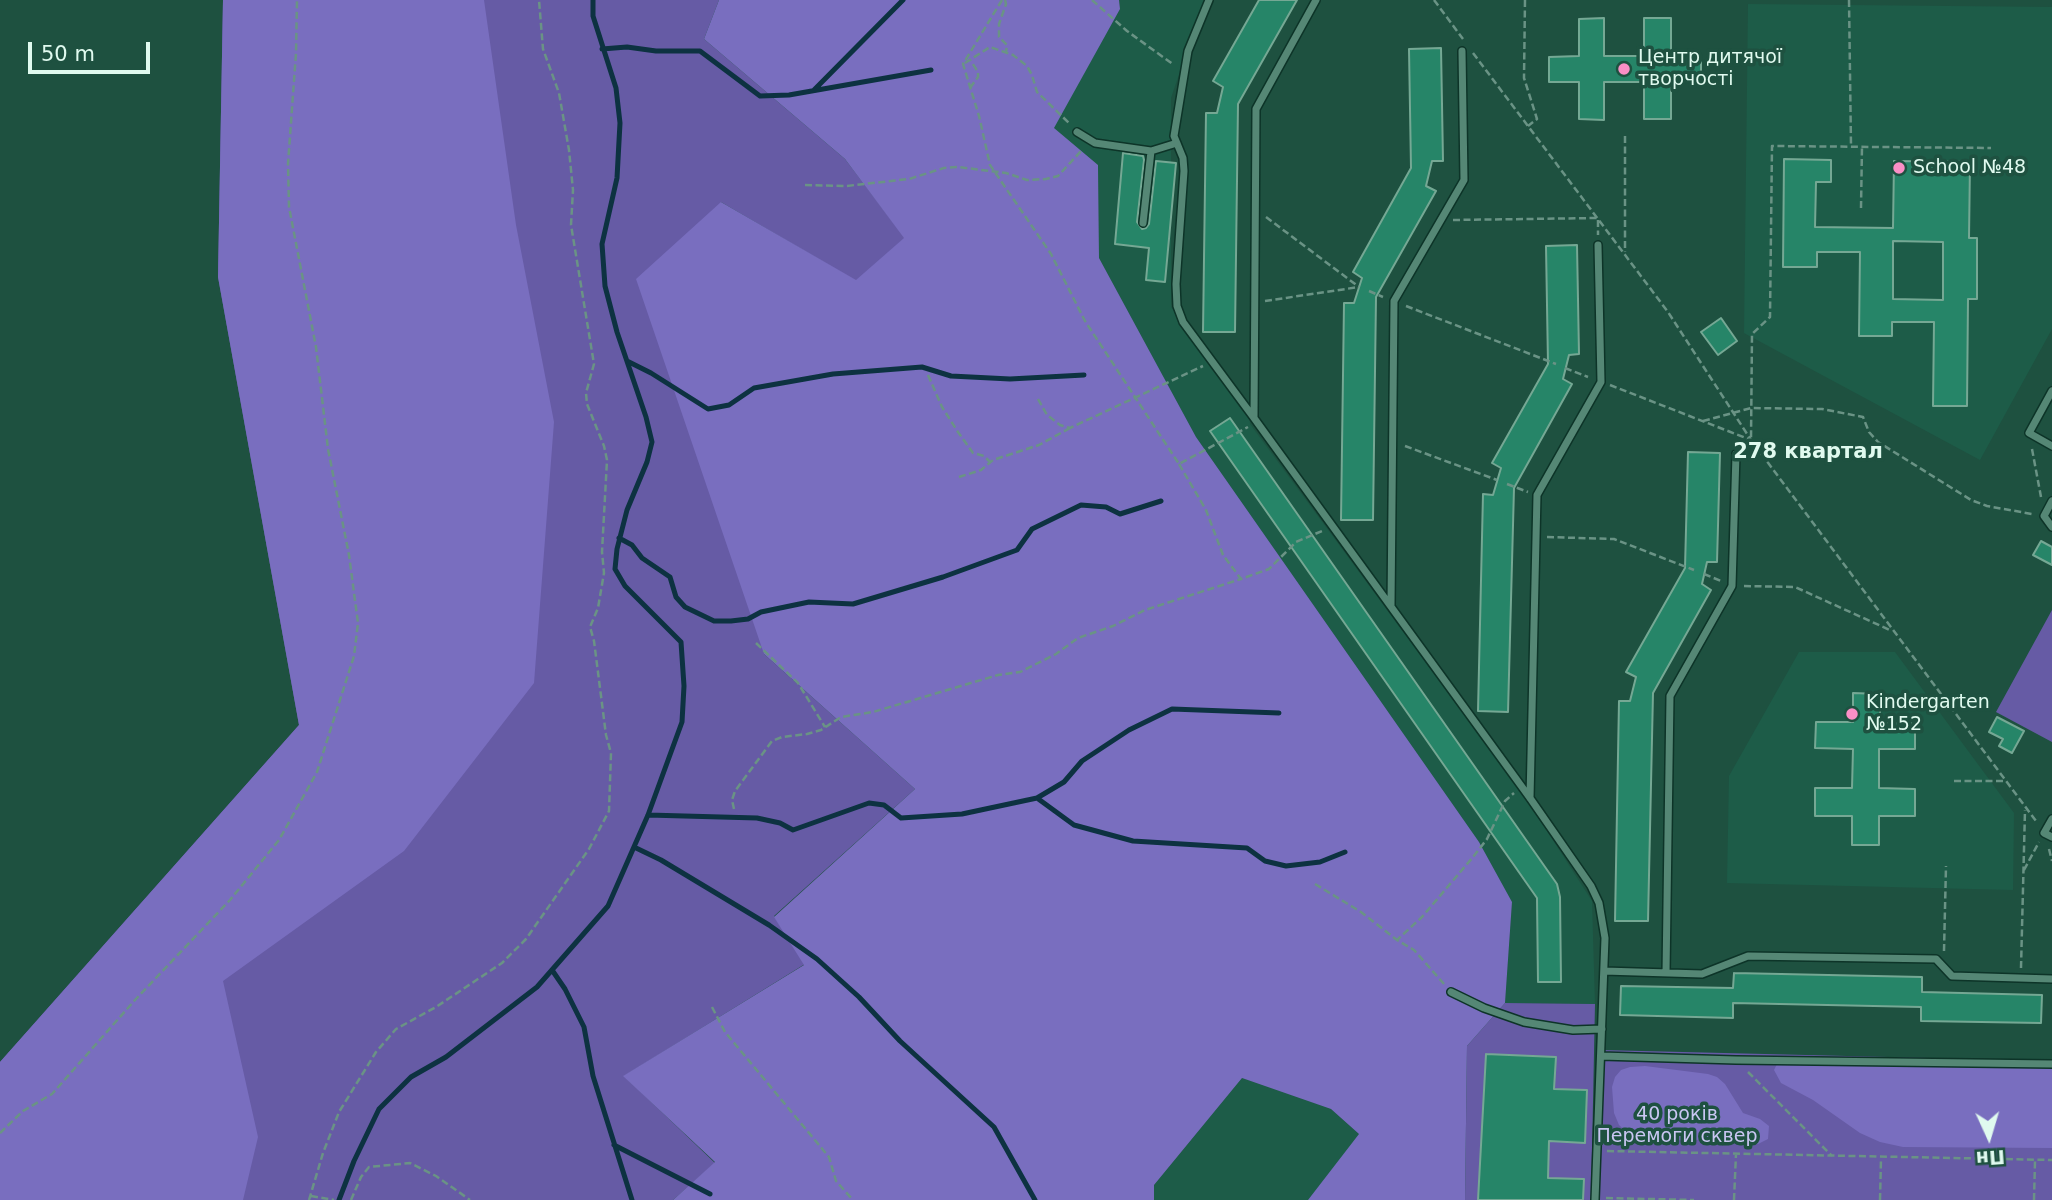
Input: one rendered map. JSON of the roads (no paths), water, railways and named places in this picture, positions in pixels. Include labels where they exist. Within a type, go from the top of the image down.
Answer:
[{"type":"lane","points":[[1209,0],[1188,51],[1174,136],[1183,158],[1184,171],[1176,284],[1177,306],[1183,322],[1523,788],[1591,886],[1599,902],[1605,938],[1595,1151],[1598,1199]]},
{"type":"lane","points":[[1255,419],[1256,109],[1317,0]]},
{"type":"lane","points":[[1391,604],[1394,301],[1464,180],[1462,51]]},
{"type":"lane","points":[[1077,132],[1095,143],[1152,151],[1177,142]]},
{"type":"lane","points":[[1143,223],[1152,151]]},
{"type":"lane","points":[[1530,798],[1537,495],[1601,382],[1598,245]]},
{"type":"lane","points":[[2052,391],[2029,433],[2052,446]]},
{"type":"lane","points":[[1666,973],[1670,696],[1732,586],[1736,454]]},
{"type":"lane","points":[[2052,501],[2044,516],[2052,527]]},
{"type":"lane","points":[[2048,835],[2052,819]]},
{"type":"lane","points":[[1604,971],[1702,974],[1748,956],[1936,959],[1952,976],[2052,979]]},
{"type":"lane","points":[[1451,992],[1484,1008],[1524,1022],[1573,1030],[1602,1029]]},
{"type":"lane","points":[[1601,1056],[2052,1063]]},
{"type":"waterway","points":[[339,1200],[379,1109],[411,1077],[446,1057],[537,987],[608,906],[648,815],[682,722],[684,686],[681,642],[625,586],[615,569],[627,510],[647,462],[652,442],[605,286],[602,244],[617,178],[620,123],[616,88],[593,16],[593,0]]},
{"type":"waterway","points":[[814,90],[903,0]]},
{"type":"waterway","points":[[602,49],[627,47],[656,51],[700,51],[760,96],[789,95],[931,70]]},
{"type":"waterway","points":[[627,361],[708,409],[729,405],[754,388],[833,374],[922,367],[951,376],[1010,379],[1084,375]]},
{"type":"waterway","points":[[619,538],[632,545],[642,558],[670,577],[676,597],[685,607],[714,621],[731,621],[809,602],[853,604],[943,577],[1017,550],[1032,529],[1081,505],[1106,507],[1120,514],[1161,501]]},
{"type":"waterway","points":[[1037,798],[1064,782],[1082,761],[1129,730],[1172,709],[1279,713]]},
{"type":"waterway","points":[[648,815],[757,818],[780,823],[793,830],[869,803],[884,805],[901,818],[962,814],[1037,798],[1074,825],[1133,841],[1247,848],[1265,861],[1286,866],[1320,862],[1345,852]]},
{"type":"waterway","points":[[634,847],[661,860],[769,925],[817,959],[859,997],[900,1041],[994,1127],[1035,1200]]},
{"type":"waterway","points":[[552,970],[584,1027],[593,1076],[632,1200]]},
{"type":"waterway","points":[[614,1145],[710,1194]]},
{"type":"place","name":"Центр дитячої творчості","points":[[1624,69]]},
{"type":"place","name":"School №48","points":[[1899,168]]},
{"type":"place","name":"Kindergarten №152","points":[[1852,714]]},
{"type":"district","name":"278 квартал","points":[[1808,453]]},
{"type":"park label","name":"40 років Перемоги сквер","points":[[1677,1126]]}]
